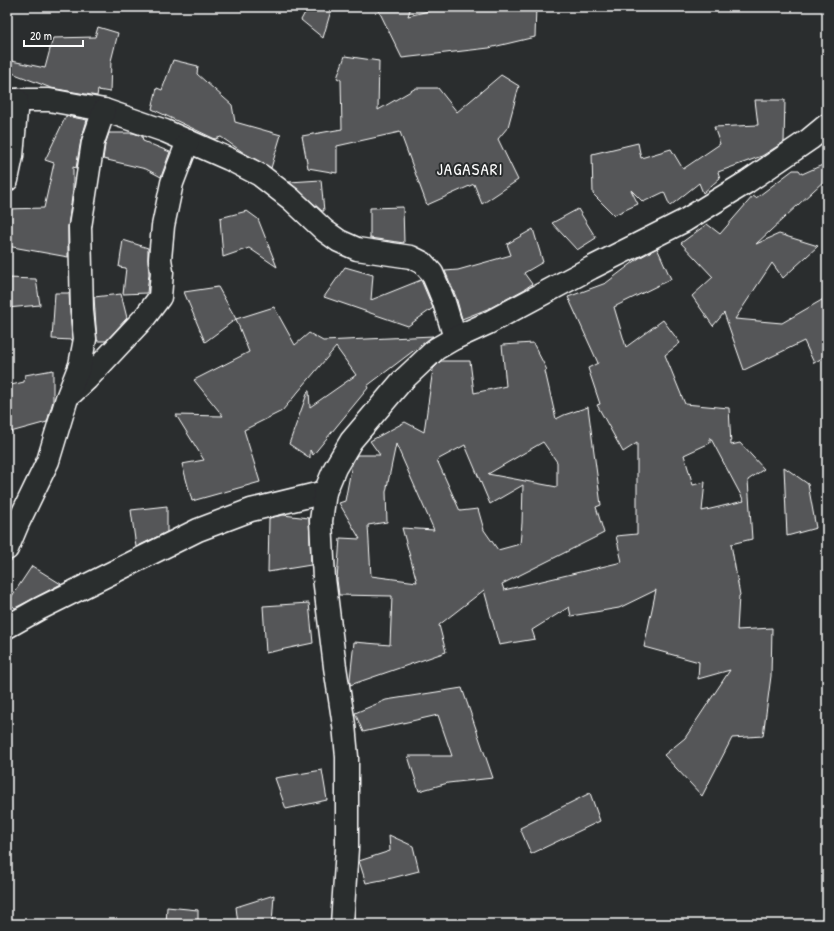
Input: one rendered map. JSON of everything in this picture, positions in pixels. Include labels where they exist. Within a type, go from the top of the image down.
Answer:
[{"type":"street","points":[[7,180],[12,156],[12,100],[49,100],[104,110],[165,131],[229,159],[260,175],[291,198],[325,231],[339,241],[357,249],[411,257],[423,263],[432,273],[438,287],[455,338]]},
{"type":"street","points":[[7,549],[48,461],[67,398],[80,365],[85,339],[82,311],[80,227],[94,142],[104,110]]},
{"type":"street","points":[[342,924],[347,848],[347,757],[324,578],[322,521],[325,492],[335,468],[351,441],[372,414],[401,382],[421,362],[436,350],[455,338],[488,323],[684,221],[747,182],[810,139],[827,125]]},
{"type":"street","points":[[67,398],[87,379],[145,317],[160,298],[162,272],[160,259],[163,226],[172,183],[188,141]]},
{"type":"street","points":[[7,627],[39,609],[198,530],[251,510],[325,492]]},
{"type":"building","points":[[308,7],[332,7],[323,38],[301,20]]},
{"type":"building","points":[[377,7],[411,7],[408,16],[445,7],[536,7],[535,37],[489,48],[402,58]]},
{"type":"building","points":[[98,27],[118,33],[111,61],[110,92],[98,90],[97,96],[51,88],[7,71],[7,60],[45,68],[53,38],[95,37]]},
{"type":"building","points":[[345,56],[379,61],[378,110],[416,88],[438,88],[457,112],[501,75],[519,86],[508,127],[498,139],[518,180],[482,204],[474,184],[427,205],[400,132],[337,146],[337,173],[308,168],[302,136],[342,129],[341,80],[337,78]]},
{"type":"building","points":[[173,60],[198,66],[197,74],[232,105],[235,122],[281,135],[271,168],[244,153],[221,137],[215,139],[152,109],[157,88],[162,90]]},
{"type":"building","points":[[755,100],[785,100],[784,142],[762,156],[718,172],[720,178],[703,193],[699,183],[670,206],[664,192],[643,202],[631,190],[638,204],[614,215],[593,194],[592,154],[638,143],[641,158],[671,149],[683,169],[720,144],[714,127],[758,125]]},
{"type":"building","points":[[66,116],[87,120],[81,140],[76,168],[73,167],[73,189],[68,227],[68,257],[7,246],[7,209],[44,208],[54,163],[45,160]]},
{"type":"building","points":[[109,133],[133,133],[142,136],[143,141],[170,152],[161,177],[146,169],[103,159]]},
{"type":"building","points":[[827,163],[827,178],[756,244],[779,234],[818,246],[783,278],[772,263],[735,319],[782,323],[827,297],[827,355],[814,363],[804,341],[744,370],[724,313],[713,326],[692,296],[713,277],[681,243],[707,224],[720,234],[753,196],[756,198],[793,170],[799,170],[802,174]]},
{"type":"building","points":[[321,180],[324,211],[322,211],[289,182]]},
{"type":"building","points":[[403,207],[404,243],[370,238],[370,208]]},
{"type":"building","points":[[578,209],[596,238],[577,250],[552,223]]},
{"type":"building","points":[[247,211],[258,219],[277,267],[249,248],[223,257],[220,218]]},
{"type":"building","points":[[533,229],[543,262],[524,273],[532,284],[490,308],[462,319],[456,297],[445,271],[458,270],[511,255],[507,244]]},
{"type":"building","points":[[123,240],[148,248],[149,274],[147,293],[123,294],[126,268],[119,267]]},
{"type":"building","points":[[657,248],[671,279],[614,307],[626,347],[663,320],[680,343],[665,355],[685,404],[729,408],[731,445],[740,443],[764,469],[748,480],[752,539],[731,544],[740,595],[737,630],[772,628],[771,676],[763,736],[732,738],[702,796],[664,755],[685,738],[730,670],[698,679],[699,662],[644,647],[656,590],[619,608],[571,616],[569,607],[532,630],[535,639],[499,645],[484,590],[439,625],[446,652],[350,685],[354,642],[390,645],[392,596],[339,595],[337,580],[340,538],[360,539],[339,503],[345,501],[352,464],[357,455],[380,455],[370,441],[405,422],[424,432],[433,369],[441,361],[470,361],[474,393],[506,386],[502,345],[533,343],[547,370],[545,371],[556,419],[588,407],[601,505],[596,507],[604,533],[502,584],[504,590],[622,562],[616,536],[637,534],[637,443],[623,452],[597,405],[600,404],[588,368],[598,363],[568,297],[606,283],[639,258]],"holes":[[[710,437],[744,501],[702,511],[705,482],[693,485],[684,455],[710,443]],[[543,442],[557,462],[557,487],[488,474]],[[396,444],[434,530],[402,528],[417,582],[371,576],[368,525],[387,522],[386,492]],[[465,445],[490,504],[523,485],[520,544],[498,550],[484,530],[478,509],[460,511],[437,460]]]},
{"type":"building","points":[[345,267],[373,275],[371,300],[421,280],[433,308],[408,326],[324,297]]},
{"type":"building","points":[[7,278],[36,279],[40,305],[7,308]]},
{"type":"building","points":[[218,287],[236,319],[205,342],[184,292]]},
{"type":"building","points":[[55,293],[69,293],[72,340],[52,339]]},
{"type":"building","points":[[121,294],[127,318],[106,341],[97,341],[94,297]]},
{"type":"building","points":[[274,307],[295,345],[309,333],[323,341],[433,336],[367,386],[368,388],[313,455],[310,450],[310,458],[289,444],[308,391],[310,407],[356,375],[336,347],[282,411],[244,430],[260,482],[192,501],[182,464],[204,460],[176,415],[223,416],[194,380],[249,352],[236,319]]},
{"type":"building","points":[[53,370],[53,401],[47,422],[7,433],[7,386],[24,382],[25,375]]},
{"type":"building","points":[[784,467],[808,484],[816,528],[787,536]]},
{"type":"building","points":[[167,506],[167,532],[136,547],[131,510]]},
{"type":"building","points":[[283,515],[309,518],[311,565],[268,572],[269,518]]},
{"type":"building","points":[[32,566],[61,584],[15,608],[8,602]]},
{"type":"building","points":[[309,603],[313,643],[266,653],[263,606]]},
{"type":"building","points":[[462,688],[493,778],[448,783],[419,791],[408,756],[452,756],[438,715],[363,732],[355,713],[386,700]]},
{"type":"building","points":[[322,770],[327,800],[286,809],[275,778]]},
{"type":"building","points":[[590,793],[600,821],[531,854],[520,828]]},
{"type":"building","points":[[389,835],[413,846],[419,871],[366,883],[359,861],[390,851]]},
{"type":"building","points":[[274,895],[272,924],[238,924],[236,907]]},
{"type":"building","points":[[167,907],[198,910],[198,924],[166,924]]},
{"type":"district","name":"JAGASARI","points":[[470,169]]}]
